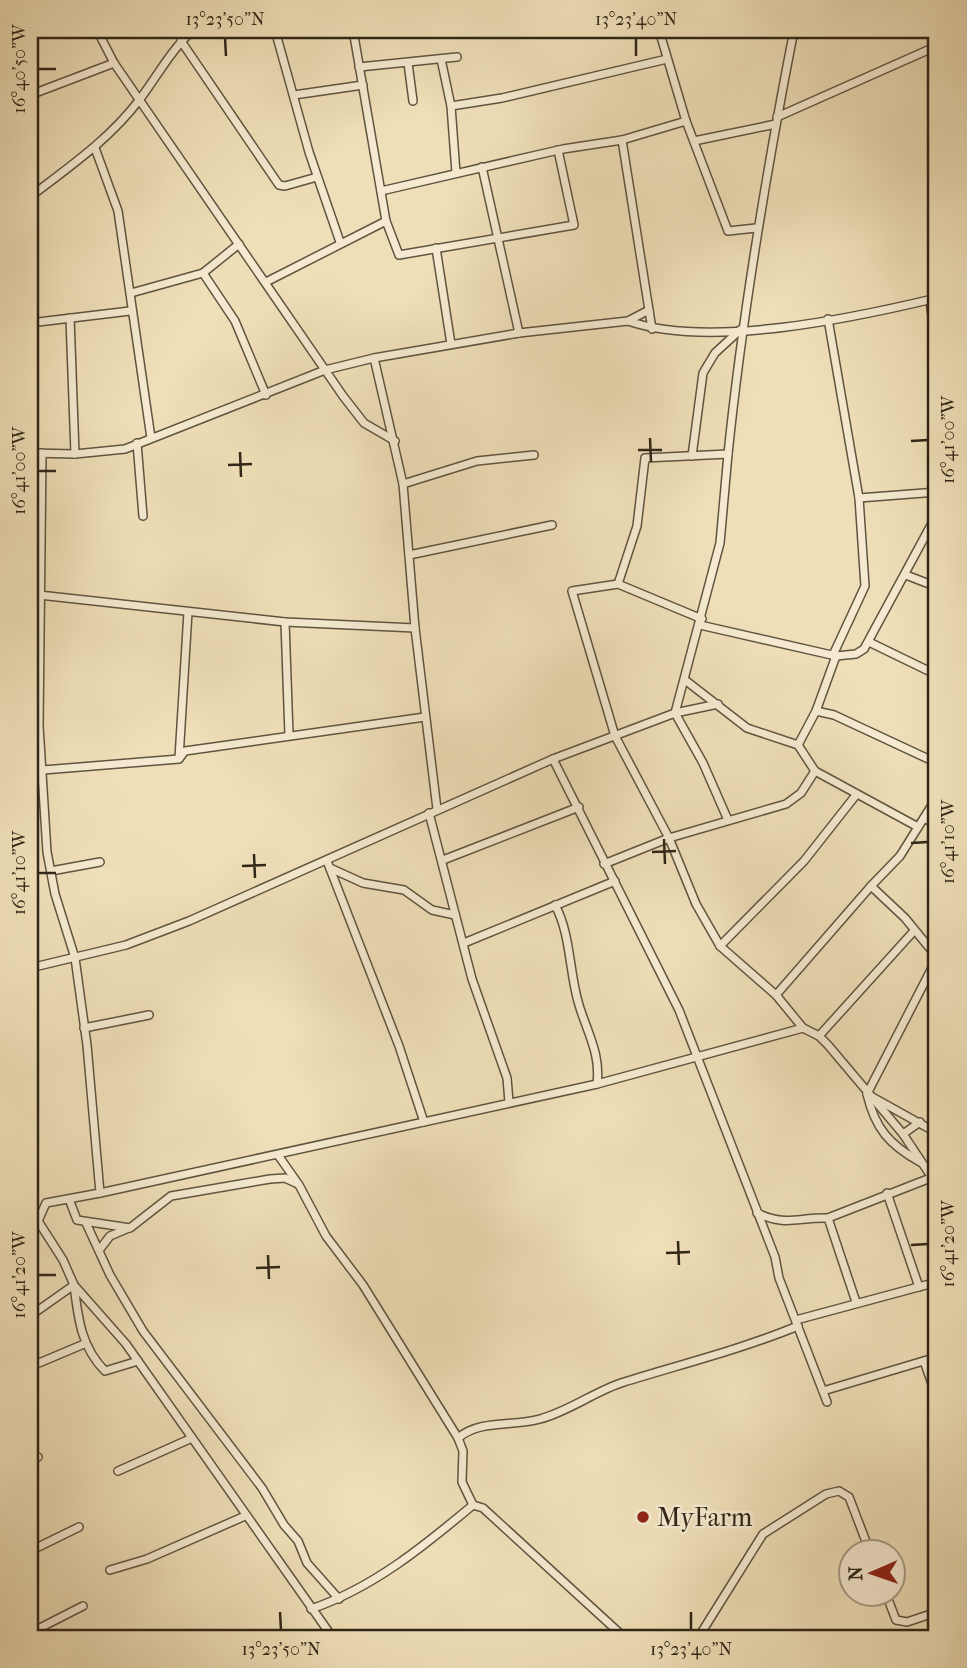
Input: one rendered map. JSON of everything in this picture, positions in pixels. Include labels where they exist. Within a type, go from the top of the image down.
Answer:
[{"type":"street","points":[[97,30],[114,63],[324,370],[364,423],[380,435],[395,441]]},
{"type":"street","points":[[275,30],[317,177],[340,242]]},
{"type":"street","points":[[353,30],[386,221],[399,255],[573,225],[558,150]]},
{"type":"street","points":[[659,30],[686,121],[728,231],[756,228]]},
{"type":"street","points":[[728,820],[703,763],[675,713],[720,543],[741,330],[756,228],[794,30]]},
{"type":"street","points":[[30,197],[95,148],[139,100],[187,34],[279,184],[285,186],[317,177]]},
{"type":"street","points":[[694,141],[776,120],[937,46]]},
{"type":"street","points":[[359,66],[457,57]]},
{"type":"street","points":[[442,59],[451,106],[456,173]]},
{"type":"street","points":[[451,106],[502,98],[667,59]]},
{"type":"street","points":[[30,95],[114,63]]},
{"type":"street","points":[[408,63],[413,100]]},
{"type":"street","points":[[294,95],[363,86]]},
{"type":"street","points":[[381,191],[558,150],[622,140],[686,121]]},
{"type":"street","points":[[622,140],[652,329]]},
{"type":"street","points":[[95,148],[118,211],[131,293],[130,311],[151,438]]},
{"type":"street","points":[[482,167],[519,333]]},
{"type":"street","points":[[266,282],[340,242],[386,221]]},
{"type":"street","points":[[131,293],[203,273],[239,244]]},
{"type":"street","points":[[436,248],[451,344]]},
{"type":"street","points":[[203,273],[235,321],[266,395]]},
{"type":"street","points":[[628,321],[652,329],[741,330],[828,319],[934,299],[937,357]]},
{"type":"street","points":[[30,453],[75,454],[125,449],[324,370],[374,358],[519,333],[628,321],[649,310]]},
{"type":"street","points":[[30,323],[130,311]]},
{"type":"street","points":[[70,318],[75,454]]},
{"type":"street","points":[[799,745],[816,711],[835,656],[865,586],[859,498],[828,319]]},
{"type":"street","points":[[692,456],[703,373],[715,353],[741,330]]},
{"type":"street","points":[[374,358],[395,441],[402,485],[433,811],[446,885],[472,979],[507,1078],[509,1102]]},
{"type":"street","points":[[137,443],[143,516]]},
{"type":"street","points":[[42,453],[39,726],[51,871],[75,958],[100,1193]]},
{"type":"street","points":[[618,584],[637,526],[645,458],[728,454]]},
{"type":"street","points":[[402,485],[477,461],[534,455]]},
{"type":"street","points":[[859,498],[937,492]]},
{"type":"street","points":[[757,1213],[772,1221],[790,1223],[810,1217],[828,1218],[887,1193],[935,1181],[903,1134],[819,1036],[803,1028],[776,995],[720,946],[696,904],[669,838],[615,736],[572,591],[618,584],[701,622],[835,656],[856,654],[869,642],[937,514]]},
{"type":"street","points":[[409,555],[552,526]]},
{"type":"street","points":[[906,575],[937,587]]},
{"type":"street","points":[[30,594],[285,622],[415,628]]},
{"type":"street","points":[[179,759],[188,612]]},
{"type":"street","points":[[285,622],[289,736]]},
{"type":"street","points":[[869,642],[937,675]]},
{"type":"street","points":[[685,680],[747,728],[799,745],[815,771],[918,827]]},
{"type":"street","points":[[30,968],[126,946],[328,864],[433,811],[553,758],[675,713],[718,704]]},
{"type":"street","points":[[816,711],[834,715],[937,763]]},
{"type":"street","points":[[43,770],[179,759],[185,751],[425,717]]},
{"type":"street","points":[[553,758],[679,1010],[827,1402]]},
{"type":"street","points":[[604,863],[669,838],[786,804],[801,793],[815,771]]},
{"type":"street","points":[[720,946],[804,862],[856,795]]},
{"type":"street","points":[[776,995],[871,886],[901,856],[937,796]]},
{"type":"street","points":[[443,860],[579,807]]},
{"type":"street","points":[[923,818],[937,825]]},
{"type":"street","points":[[51,871],[100,862]]},
{"type":"street","points":[[328,864],[363,883],[404,890],[432,910],[455,915]]},
{"type":"street","points":[[328,864],[399,1046],[424,1122]]},
{"type":"street","points":[[464,943],[615,881]]},
{"type":"street","points":[[871,886],[905,918],[913,932],[937,958],[867,1094],[872,1114],[894,1147],[924,1165]]},
{"type":"street","points":[[555,905],[562,918],[579,1005],[594,1045],[597,1084]]},
{"type":"street","points":[[819,1036],[913,932]]},
{"type":"street","points":[[84,1028],[149,1016]]},
{"type":"street","points":[[30,1227],[38,1221],[46,1203],[597,1084],[803,1028]]},
{"type":"street","points":[[867,1094],[937,1133]]},
{"type":"street","points":[[903,1134],[920,1122]]},
{"type":"street","points":[[278,1155],[299,1185],[326,1236],[363,1285],[458,1438],[464,1451],[462,1482],[473,1505],[483,1508],[625,1638]]},
{"type":"street","points":[[100,1249],[110,1236],[130,1228],[171,1196],[285,1178],[299,1185]]},
{"type":"street","points":[[887,1193],[919,1287]]},
{"type":"street","points":[[69,1199],[73,1216],[86,1223],[130,1228]]},
{"type":"street","points":[[30,1207],[63,1259],[74,1285],[85,1344],[105,1371],[138,1361]]},
{"type":"street","points":[[828,1218],[856,1302]]},
{"type":"street","points":[[86,1223],[110,1275],[143,1331],[262,1488],[284,1525],[298,1541],[307,1563],[339,1600]]},
{"type":"street","points":[[458,1438],[467,1431],[483,1426],[523,1424],[542,1419],[621,1383],[762,1341],[797,1323],[856,1302],[937,1282]]},
{"type":"street","points":[[30,1316],[74,1285]]},
{"type":"street","points":[[74,1285],[138,1361],[333,1638]]},
{"type":"street","points":[[39,1363],[85,1344]]},
{"type":"street","points":[[823,1391],[937,1357]]},
{"type":"street","points":[[925,1361],[937,1398]]},
{"type":"street","points":[[118,1471],[192,1438]]},
{"type":"street","points":[[30,1461],[38,1457]]},
{"type":"street","points":[[698,1638],[763,1534],[825,1494],[839,1491],[849,1497],[865,1538]]},
{"type":"street","points":[[312,1609],[339,1600],[402,1562],[473,1505]]},
{"type":"street","points":[[110,1570],[147,1559],[245,1516]]},
{"type":"street","points":[[30,1552],[79,1527]]},
{"type":"street","points":[[30,1633],[83,1605]]},
{"type":"street","points":[[891,1608],[896,1620],[907,1622],[937,1612]]},
{"type":"place","name":"MyFarm","points":[[643,1517]]}]
